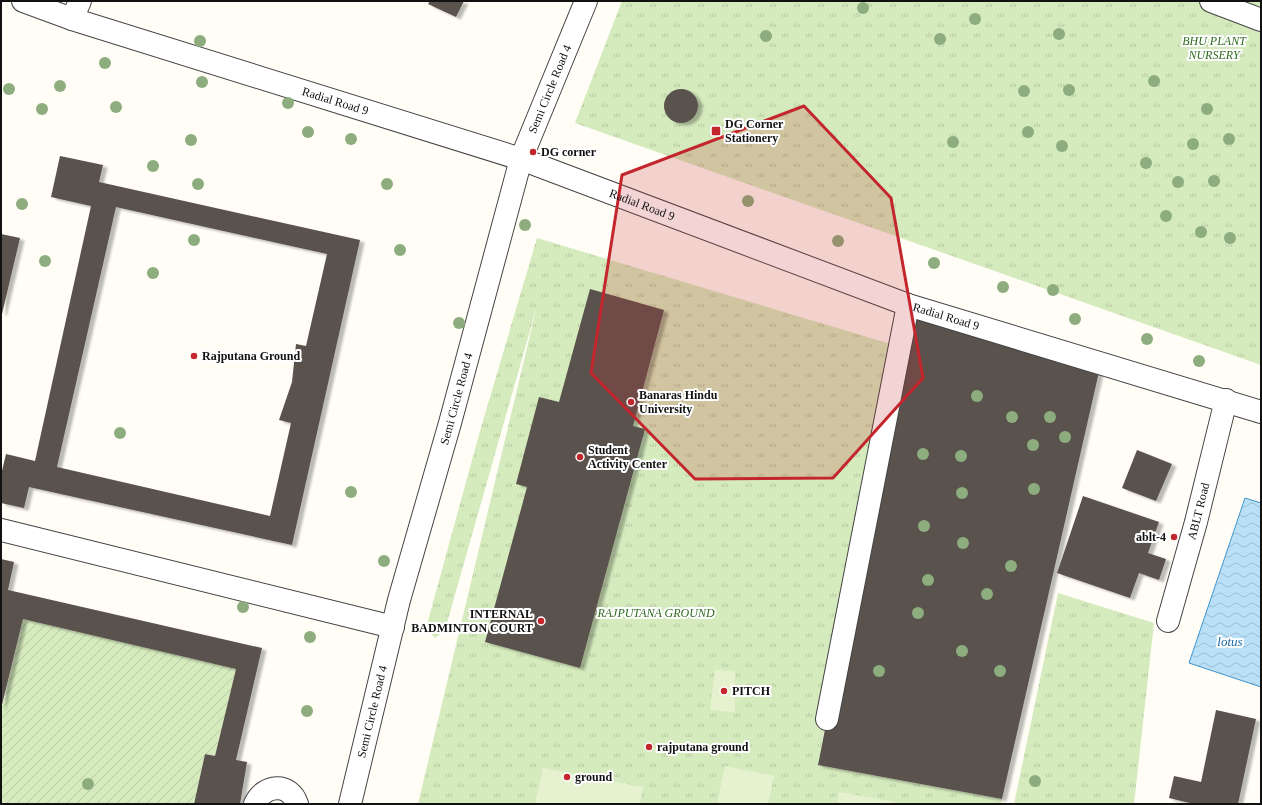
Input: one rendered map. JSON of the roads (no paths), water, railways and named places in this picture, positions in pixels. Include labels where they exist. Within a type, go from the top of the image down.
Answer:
[{"type":"lane","name":"Radial Road 9","points":[[23,1],[76,10],[529,162],[908,305],[1226,400],[1261,412]]},
{"type":"lane","name":"Semi Circle Road 4","points":[[350,804],[399,600],[450,423],[529,162],[586,1]]},
{"type":"lane","points":[[529,162],[591,1]]},
{"type":"lane","points":[[1211,1],[1261,20]]},
{"type":"lane","points":[[827,719],[908,305]]},
{"type":"lane","name":"ABLT Road","points":[[1168,621],[1196,522],[1226,400]]},
{"type":"lane","points":[[1,530],[393,627]]},
{"type":"lane","points":[[249,803],[264,791],[273,788],[289,792],[297,804]]},
{"type":"water","name":"lotus","points":[[1245,498],[1261,503],[1261,687],[1189,663]]},
{"type":"place","name":"DG Corner Stationery","points":[[716,131]]},
{"type":"place","name":"DG corner","points":[[533,152]]},
{"type":"place","name":"Rajputana Ground","points":[[194,356]]},
{"type":"place","name":"Banaras Hindu University","points":[[631,402]]},
{"type":"place","name":"Student Activity Center","points":[[580,457]]},
{"type":"place","name":"ablt-4","points":[[1174,537]]},
{"type":"place","name":"INTERNAL BADMINTON COURT","points":[[541,621]]},
{"type":"place","name":"PITCH","points":[[724,691]]},
{"type":"place","name":"rajputana ground","points":[[649,747]]},
{"type":"place","name":"ground","points":[[567,777]]},
{"type":"park label","name":"BHU PLANT NURSERY","points":[[1214,48]]},
{"type":"park label","name":"RAJPUTANA GROUND","points":[[656,613]]}]
